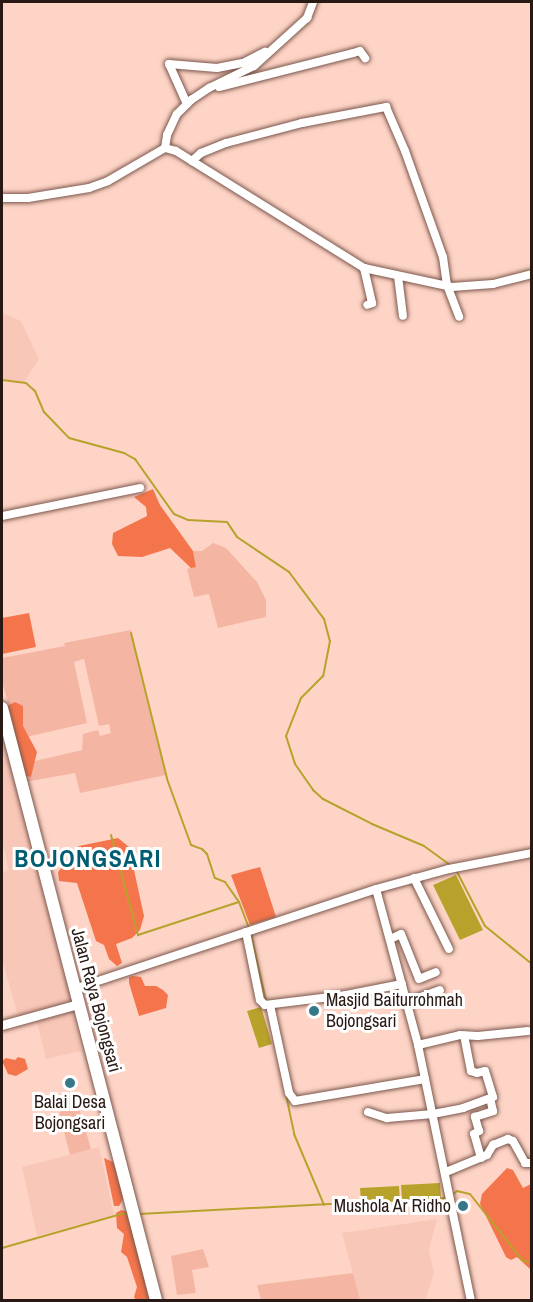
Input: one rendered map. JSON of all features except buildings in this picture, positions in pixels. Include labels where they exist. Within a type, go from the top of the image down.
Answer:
[{"type":"main road","name":"Jalan Raya Bojongsari","points":[[2,708],[156,1300]]},
{"type":"street","points":[[165,148],[167,135],[177,114],[187,104],[209,88],[254,66],[307,18],[313,2]]},
{"type":"street","points":[[187,104],[169,64],[210,69],[232,66],[274,47]]},
{"type":"street","points":[[209,88],[360,51],[365,58]]},
{"type":"street","points":[[192,161],[201,153],[226,143],[302,123],[386,107],[443,256],[447,285],[459,317]]},
{"type":"street","points":[[2,198],[28,198],[89,188],[117,177],[165,148],[176,151],[364,268],[447,285],[483,285],[531,274]]},
{"type":"street","points":[[364,268],[372,303],[367,305]]},
{"type":"street","points":[[398,276],[403,316]]},
{"type":"street","points":[[2,516],[140,488]]},
{"type":"street","points":[[75,989],[376,889],[453,868],[531,853]]},
{"type":"street","points":[[414,878],[449,950]]},
{"type":"street","points":[[376,889],[418,1045],[471,1300]]},
{"type":"street","points":[[249,931],[260,1000],[268,1005],[402,984]]},
{"type":"street","points":[[390,939],[399,934],[402,936],[419,979],[436,972]]},
{"type":"street","points":[[407,1002],[440,990]]},
{"type":"street","points":[[2,1025],[78,1004]]},
{"type":"street","points":[[268,1005],[289,1093],[295,1101],[425,1079]]},
{"type":"street","points":[[418,1045],[464,1036],[528,1031]]},
{"type":"street","points":[[464,1036],[471,1071],[477,1073],[485,1071],[493,1095],[490,1098],[492,1112],[474,1114],[479,1131],[474,1134],[481,1158]]},
{"type":"street","points":[[368,1112],[387,1118],[433,1114],[463,1108],[490,1098]]},
{"type":"street","points":[[446,1172],[487,1155],[493,1145],[508,1139],[513,1141],[525,1163],[531,1163]]},
{"type":"shaded area","points":[[2,313],[21,321],[39,359],[24,382],[2,380]]},
{"type":"shaded area","points":[[153,489],[160,505],[193,551],[196,567],[191,568],[170,548],[142,557],[118,556],[112,544],[113,533],[147,516],[146,507],[134,497]]},
{"type":"shaded area","points":[[213,543],[226,548],[257,582],[266,600],[266,617],[218,628],[209,594],[194,597],[187,569],[196,566],[193,551],[202,551]]},
{"type":"shaded area","points":[[29,613],[36,647],[2,654],[2,618]]},
{"type":"shaded area","points":[[131,630],[166,775],[80,793],[75,773],[25,782],[23,775],[35,761],[82,750],[83,734],[98,730],[100,736],[111,733],[109,724],[99,726],[84,659],[74,662],[87,723],[18,739],[2,681],[2,658]]},
{"type":"shaded area","points":[[15,702],[23,706],[23,726],[37,752],[31,777],[23,775],[5,707]]},
{"type":"shaded area","points":[[2,725],[72,995],[68,1003],[18,1016],[2,959],[2,873],[9,870],[2,840]]},
{"type":"shaded area","points":[[118,838],[129,847],[144,916],[140,930],[132,938],[116,944],[122,963],[117,966],[109,959],[104,945],[96,941],[77,883],[59,881],[58,872],[79,846]]},
{"type":"shaded area","points":[[260,867],[276,917],[250,925],[231,875]]},
{"type":"shaded area","points":[[456,875],[483,930],[460,940],[433,885]]},
{"type":"shaded area","points":[[129,977],[141,977],[145,986],[156,986],[163,990],[168,995],[166,1008],[139,1016],[129,983]]},
{"type":"shaded area","points":[[261,1007],[272,1044],[259,1048],[247,1011]]},
{"type":"shaded area","points":[[72,1011],[81,1051],[46,1059],[36,1019]]},
{"type":"shaded area","points":[[18,1057],[25,1059],[28,1069],[16,1076],[8,1074],[2,1061],[6,1058],[15,1060]]},
{"type":"shaded area","points":[[79,1108],[91,1149],[70,1155],[59,1112]]},
{"type":"shaded area","points":[[99,1147],[114,1215],[37,1236],[22,1167]]},
{"type":"shaded area","points":[[104,1158],[113,1162],[117,1171],[124,1198],[119,1206],[114,1206]]},
{"type":"shaded area","points":[[507,1168],[513,1170],[523,1188],[531,1184],[531,1270],[517,1257],[511,1260],[506,1257],[480,1204],[482,1194]]},
{"type":"shaded area","points":[[440,1183],[441,1198],[402,1200],[401,1185]]},
{"type":"shaded area","points":[[399,1186],[400,1200],[361,1202],[360,1188]]},
{"type":"shaded area","points":[[121,1210],[130,1212],[156,1300],[136,1300],[134,1297],[137,1287],[127,1257],[121,1252],[124,1234],[117,1228],[116,1213]]},
{"type":"shaded area","points":[[437,1219],[429,1250],[434,1274],[425,1300],[360,1300],[342,1233]]},
{"type":"shaded area","points":[[203,1249],[209,1267],[192,1270],[196,1293],[177,1295],[171,1256]]},
{"type":"shaded area","points":[[353,1273],[360,1300],[261,1300],[257,1285]]},
{"type":"waterway","points":[[2,380],[26,383],[35,391],[44,412],[69,438],[124,453],[135,459],[174,514],[188,520],[227,522],[237,537],[289,572],[324,619],[330,641],[323,676],[301,698],[286,736],[295,764],[313,790],[323,799],[372,824],[424,846],[452,866]]},
{"type":"waterway","points":[[131,633],[167,779],[191,845],[202,849],[207,854],[215,878],[225,882],[239,902],[249,928]]},
{"type":"waterway","points":[[111,835],[138,935],[239,902]]},
{"type":"waterway","points":[[456,870],[485,926],[532,964]]},
{"type":"waterway","points":[[251,934],[266,1001]]},
{"type":"waterway","points":[[286,1095],[294,1134],[324,1205]]},
{"type":"waterway","points":[[452,1195],[457,1191],[470,1194],[523,1261],[532,1262]]},
{"type":"waterway","points":[[139,1214],[448,1198]]},
{"type":"waterway","points":[[2,1248],[121,1214],[131,1214]]},
{"type":"place","name":"Masjid Baiturrohmah Bojongsari","points":[[314,1011]]},
{"type":"place","name":"Balai Desa Bojongsari","points":[[70,1083]]},
{"type":"place","name":"Mushola Ar Ridho","points":[[463,1206]]},
{"type":"district","name":"BOJONGSARI","points":[[88,859]]}]
